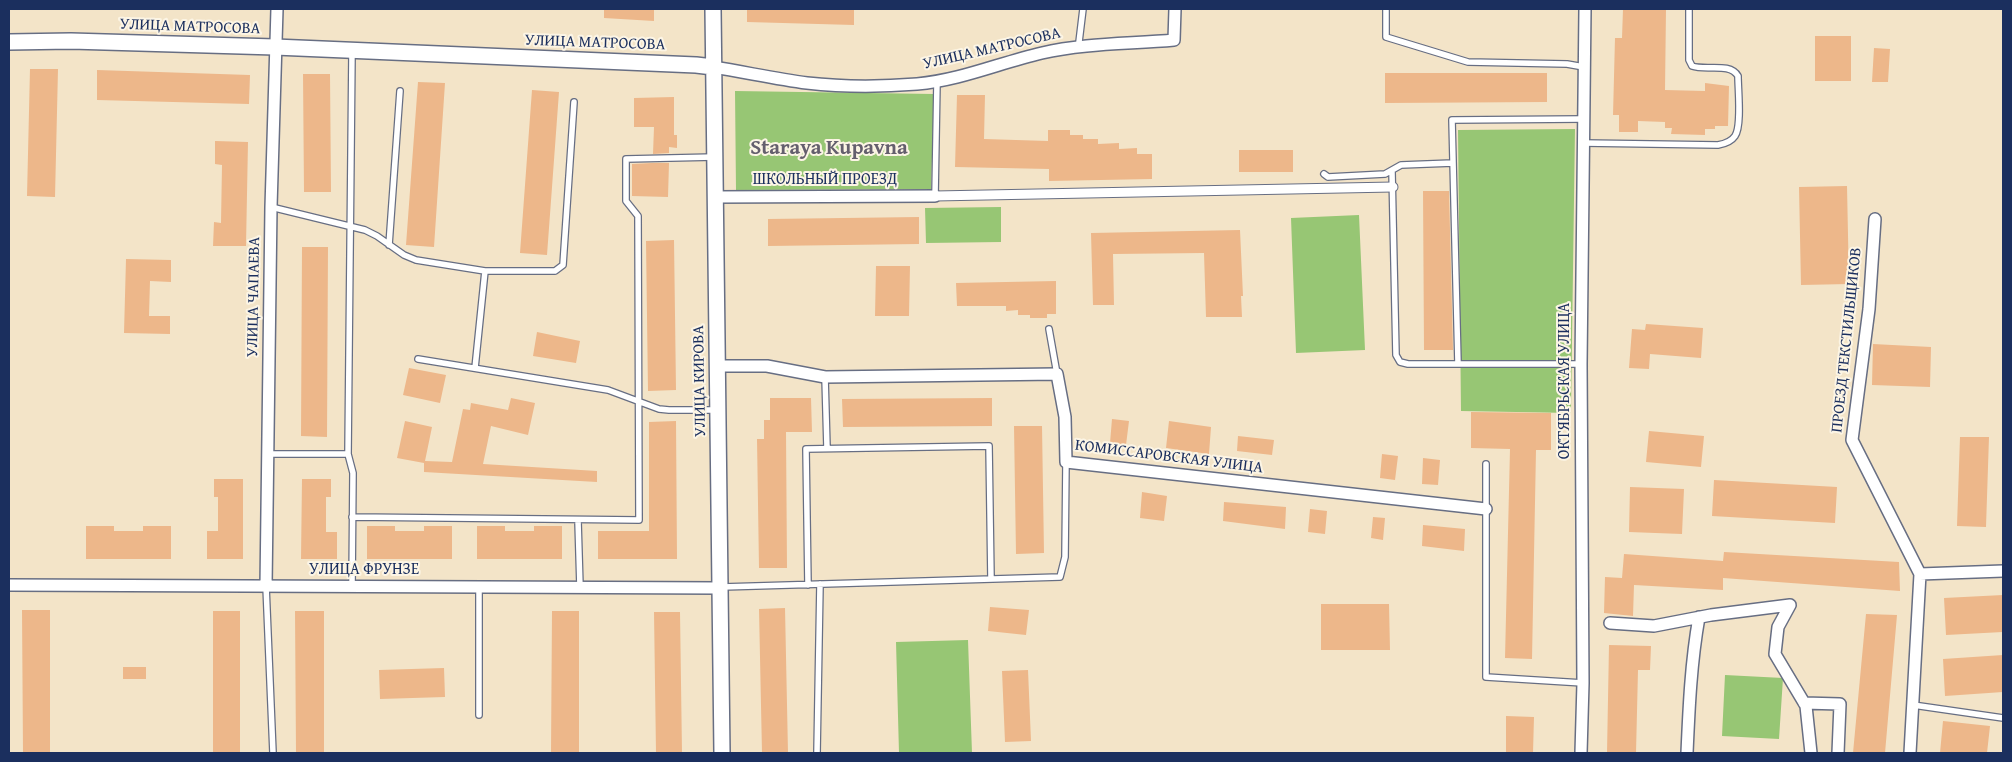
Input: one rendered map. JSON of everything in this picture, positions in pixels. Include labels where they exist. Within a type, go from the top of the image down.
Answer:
[{"type":"street","name":"УЛИЦА ЧАПАЕВА","points":[[266,586],[271,207],[277,9]]},
{"type":"street","name":"УЛИЦА КИРОВА","points":[[713,9],[722,753]]},
{"type":"street","name":"УЛИЦА МАТРОСОВА","points":[[9,42],[71,41],[275,47],[696,64],[806,83],[871,86],[937,82],[978,73],[1041,53],[1174,40],[1175,9]]},
{"type":"street","name":"ОКТЯБРЬСКАЯ УЛИЦА","points":[[1581,753],[1581,364],[1585,9]]},
{"type":"street","points":[[935,196],[1392,187]]},
{"type":"street","name":"ШКОЛЬНЫЙ ПРОЕЗД","points":[[715,197],[935,196]]},
{"type":"street","name":"ПРОЕЗД ТЕКСТИЛЬЩИКОВ","points":[[1875,219],[1869,309],[1852,440],[1920,574]]},
{"type":"street","points":[[717,366],[766,366],[825,377],[1057,374]]},
{"type":"street","name":"КОМИССАРОВСКАЯ УЛИЦА","points":[[1057,374],[1065,417],[1066,462],[1486,509]]},
{"type":"street","points":[[1910,753],[1920,574],[2003,572]]},
{"type":"street","name":"УЛИЦА ФРУНЗЕ","points":[[9,585],[720,588]]},
{"type":"street","points":[[1610,623],[1654,626],[1699,616],[1790,605],[1778,627],[1775,654],[1804,703],[1810,753]]},
{"type":"street","points":[[1687,753],[1687,714],[1692,652],[1699,616]]},
{"type":"street","points":[[1804,703],[1840,704],[1838,753]]},
{"type":"lane","points":[[1079,42],[1083,9]]},
{"type":"lane","points":[[1386,9],[1386,37],[1468,62],[1567,64],[1584,67]]},
{"type":"lane","points":[[1583,143],[1718,145],[1730,141],[1736,136],[1738,126],[1738,76],[1735,71],[1728,68],[1698,68],[1692,66],[1689,60],[1689,9]]},
{"type":"lane","points":[[352,50],[348,454],[353,474],[352,586]]},
{"type":"lane","points":[[935,196],[937,82]]},
{"type":"lane","points":[[389,245],[400,91]]},
{"type":"lane","points":[[271,207],[350,227],[377,236],[404,255],[416,260],[485,271],[555,271],[563,265],[574,102]]},
{"type":"lane","points":[[1458,364],[1452,120],[1583,119]]},
{"type":"lane","points":[[352,517],[563,518],[578,521],[639,520],[638,216],[626,201],[626,159],[714,157]]},
{"type":"lane","points":[[1324,174],[1328,177],[1386,174],[1401,165],[1453,163]]},
{"type":"lane","points":[[1392,172],[1396,355],[1400,362],[1408,364],[1581,364]]},
{"type":"lane","points":[[475,368],[485,271]]},
{"type":"lane","points":[[1050,329],[1057,374]]},
{"type":"lane","points":[[418,359],[608,390],[669,410],[718,410]]},
{"type":"lane","points":[[825,377],[827,448]]},
{"type":"lane","points":[[808,585],[806,449],[827,448],[989,446],[991,579]]},
{"type":"lane","points":[[268,454],[348,454]]},
{"type":"lane","points":[[720,588],[1060,577],[1065,557],[1066,462]]},
{"type":"lane","points":[[1486,464],[1486,677],[1582,682]]},
{"type":"lane","points":[[578,521],[580,587]]},
{"type":"lane","points":[[817,753],[820,584]]},
{"type":"lane","points":[[266,586],[272,753]]},
{"type":"lane","points":[[479,587],[479,715]]},
{"type":"lane","points":[[1913,705],[2003,718]]},
{"type":"green space","points":[[735,91],[934,94],[931,189],[736,190]]},
{"type":"green space","points":[[1575,129],[1571,413],[1461,411],[1458,130]]},
{"type":"green space","points":[[1001,207],[1001,242],[926,243],[925,208]]},
{"type":"green space","points":[[1359,215],[1365,350],[1296,353],[1291,218]]},
{"type":"green space","points":[[968,640],[972,753],[899,753],[896,642]]},
{"type":"green space","points":[[1725,675],[1783,678],[1779,739],[1722,736]]},
{"type":"building","points":[[604,9],[654,9],[654,21],[604,18]]},
{"type":"building","points":[[747,9],[854,9],[854,25],[747,22]]},
{"type":"building","points":[[1623,9],[1666,9],[1665,90],[1705,91],[1705,83],[1729,86],[1728,126],[1715,126],[1715,129],[1705,129],[1705,135],[1671,134],[1672,128],[1665,128],[1665,122],[1638,121],[1638,132],[1619,132],[1619,115],[1613,115],[1615,38],[1622,38]]},
{"type":"building","points":[[1815,36],[1851,36],[1851,81],[1815,81]]},
{"type":"building","points":[[1874,48],[1890,49],[1888,82],[1872,82]]},
{"type":"building","points":[[30,69],[58,69],[55,197],[27,196]]},
{"type":"building","points":[[97,70],[250,75],[249,104],[97,100]]},
{"type":"building","points":[[1385,73],[1547,73],[1547,102],[1385,103]]},
{"type":"building","points":[[303,74],[330,74],[331,192],[304,192]]},
{"type":"building","points":[[418,82],[445,83],[434,247],[406,245]]},
{"type":"building","points":[[532,90],[559,92],[547,255],[520,253]]},
{"type":"building","points":[[957,95],[985,95],[984,139],[1048,141],[1048,130],[1070,130],[1070,135],[1083,135],[1083,139],[1098,139],[1098,144],[1119,143],[1119,149],[1137,148],[1137,154],[1152,154],[1152,179],[1049,181],[1049,169],[955,167]]},
{"type":"building","points":[[674,97],[674,135],[677,135],[677,148],[669,147],[669,153],[653,154],[654,127],[634,127],[634,98]]},
{"type":"building","points":[[215,141],[248,142],[246,246],[213,246],[214,222],[221,223],[222,165],[215,164]]},
{"type":"building","points":[[1239,150],[1293,150],[1293,172],[1239,172]]},
{"type":"building","points":[[669,163],[668,197],[632,196],[632,164]]},
{"type":"building","points":[[1847,186],[1849,284],[1801,285],[1799,187]]},
{"type":"building","points":[[1423,191],[1449,191],[1453,350],[1424,350]]},
{"type":"building","points":[[919,217],[919,244],[768,246],[768,219]]},
{"type":"building","points":[[1240,230],[1242,317],[1206,317],[1204,253],[1113,254],[1114,305],[1093,305],[1091,233]]},
{"type":"building","points":[[674,240],[676,390],[648,391],[646,241]]},
{"type":"building","points":[[302,247],[328,247],[327,437],[301,436]]},
{"type":"building","points":[[126,259],[171,260],[171,282],[150,281],[149,316],[170,316],[170,334],[124,333]]},
{"type":"building","points":[[876,266],[910,266],[909,316],[875,316]]},
{"type":"building","points":[[1056,281],[1056,314],[1047,314],[1047,318],[1030,318],[1030,315],[1018,315],[1018,310],[1006,311],[1006,306],[957,306],[956,283]]},
{"type":"building","points":[[1646,324],[1703,328],[1701,358],[1650,354],[1649,369],[1629,368],[1632,329],[1645,330]]},
{"type":"building","points":[[537,332],[580,341],[576,363],[533,356]]},
{"type":"building","points":[[1873,344],[1931,347],[1930,387],[1872,385]]},
{"type":"building","points":[[409,368],[446,375],[440,403],[403,395]]},
{"type":"building","points":[[511,398],[535,403],[528,435],[491,426],[483,464],[597,471],[597,482],[424,472],[424,463],[397,458],[405,421],[432,427],[425,461],[452,462],[463,409],[470,410],[471,403],[508,410]]},
{"type":"building","points":[[770,398],[811,398],[812,432],[786,432],[787,568],[759,568],[757,439],[764,439],[764,420],[770,420]]},
{"type":"building","points":[[992,398],[992,426],[843,427],[842,399]]},
{"type":"building","points":[[1471,412],[1551,413],[1551,450],[1536,450],[1532,659],[1505,658],[1510,449],[1471,448]]},
{"type":"building","points":[[1112,419],[1129,421],[1126,445],[1110,443]]},
{"type":"building","points":[[676,421],[677,559],[598,559],[598,531],[649,531],[649,422]]},
{"type":"building","points":[[1169,421],[1211,427],[1209,454],[1166,448]]},
{"type":"building","points":[[1014,426],[1042,426],[1044,553],[1016,554]]},
{"type":"building","points":[[1649,431],[1704,436],[1701,467],[1646,462]]},
{"type":"building","points":[[1238,436],[1274,440],[1272,455],[1237,451]]},
{"type":"building","points":[[1960,437],[1989,437],[1986,527],[1957,526]]},
{"type":"building","points":[[1382,454],[1398,456],[1395,480],[1380,478]]},
{"type":"building","points":[[1423,458],[1440,460],[1438,485],[1422,484]]},
{"type":"building","points":[[214,479],[243,479],[243,559],[207,559],[207,531],[218,531],[218,497],[214,497]]},
{"type":"building","points":[[302,479],[331,479],[331,497],[326,497],[326,532],[337,532],[337,559],[301,559]]},
{"type":"building","points":[[1714,480],[1837,487],[1835,523],[1712,516]]},
{"type":"building","points":[[1630,487],[1684,489],[1682,534],[1629,532]]},
{"type":"building","points":[[1142,492],[1167,496],[1164,521],[1140,518]]},
{"type":"building","points":[[1224,502],[1286,507],[1285,529],[1223,521]]},
{"type":"building","points":[[1310,509],[1327,511],[1325,534],[1308,532]]},
{"type":"building","points":[[1373,517],[1385,518],[1383,540],[1371,538]]},
{"type":"building","points":[[1423,525],[1465,529],[1464,551],[1422,546]]},
{"type":"building","points":[[86,526],[114,526],[114,531],[143,531],[143,526],[171,526],[171,559],[86,559]]},
{"type":"building","points":[[367,526],[395,526],[395,531],[424,531],[424,526],[452,526],[452,559],[367,559]]},
{"type":"building","points":[[477,526],[505,526],[505,531],[534,531],[534,526],[562,526],[562,559],[477,559]]},
{"type":"building","points":[[1724,552],[1899,562],[1900,591],[1723,578],[1723,590],[1634,585],[1633,616],[1604,613],[1605,577],[1622,578],[1624,554],[1723,561]]},
{"type":"building","points":[[2003,595],[2003,632],[1946,635],[1944,598]]},
{"type":"building","points":[[1321,604],[1389,604],[1390,650],[1321,650]]},
{"type":"building","points":[[990,607],[1029,610],[1026,635],[988,631]]},
{"type":"building","points":[[785,608],[788,753],[762,753],[759,609]]},
{"type":"building","points":[[22,610],[50,610],[50,753],[23,753]]},
{"type":"building","points":[[213,611],[240,611],[240,753],[213,753]]},
{"type":"building","points":[[295,611],[324,611],[324,753],[296,753]]},
{"type":"building","points":[[552,611],[579,611],[579,753],[551,753]]},
{"type":"building","points":[[654,612],[680,612],[682,753],[656,753]]},
{"type":"building","points":[[1866,614],[1897,615],[1885,753],[1853,753]]},
{"type":"building","points":[[1609,645],[1651,646],[1650,670],[1638,670],[1636,753],[1607,753]]},
{"type":"building","points":[[2003,655],[2003,692],[1945,696],[1943,659]]},
{"type":"building","points":[[123,667],[146,667],[146,679],[123,679]]},
{"type":"building","points":[[444,668],[445,697],[380,699],[379,670]]},
{"type":"building","points":[[1028,670],[1031,741],[1005,742],[1002,671]]},
{"type":"building","points":[[1506,716],[1534,717],[1533,753],[1506,753]]},
{"type":"building","points":[[1943,721],[1990,726],[1987,753],[1940,753]]},
{"type":"district","name":"Staraya Kupavna","points":[[829,149]]}]
